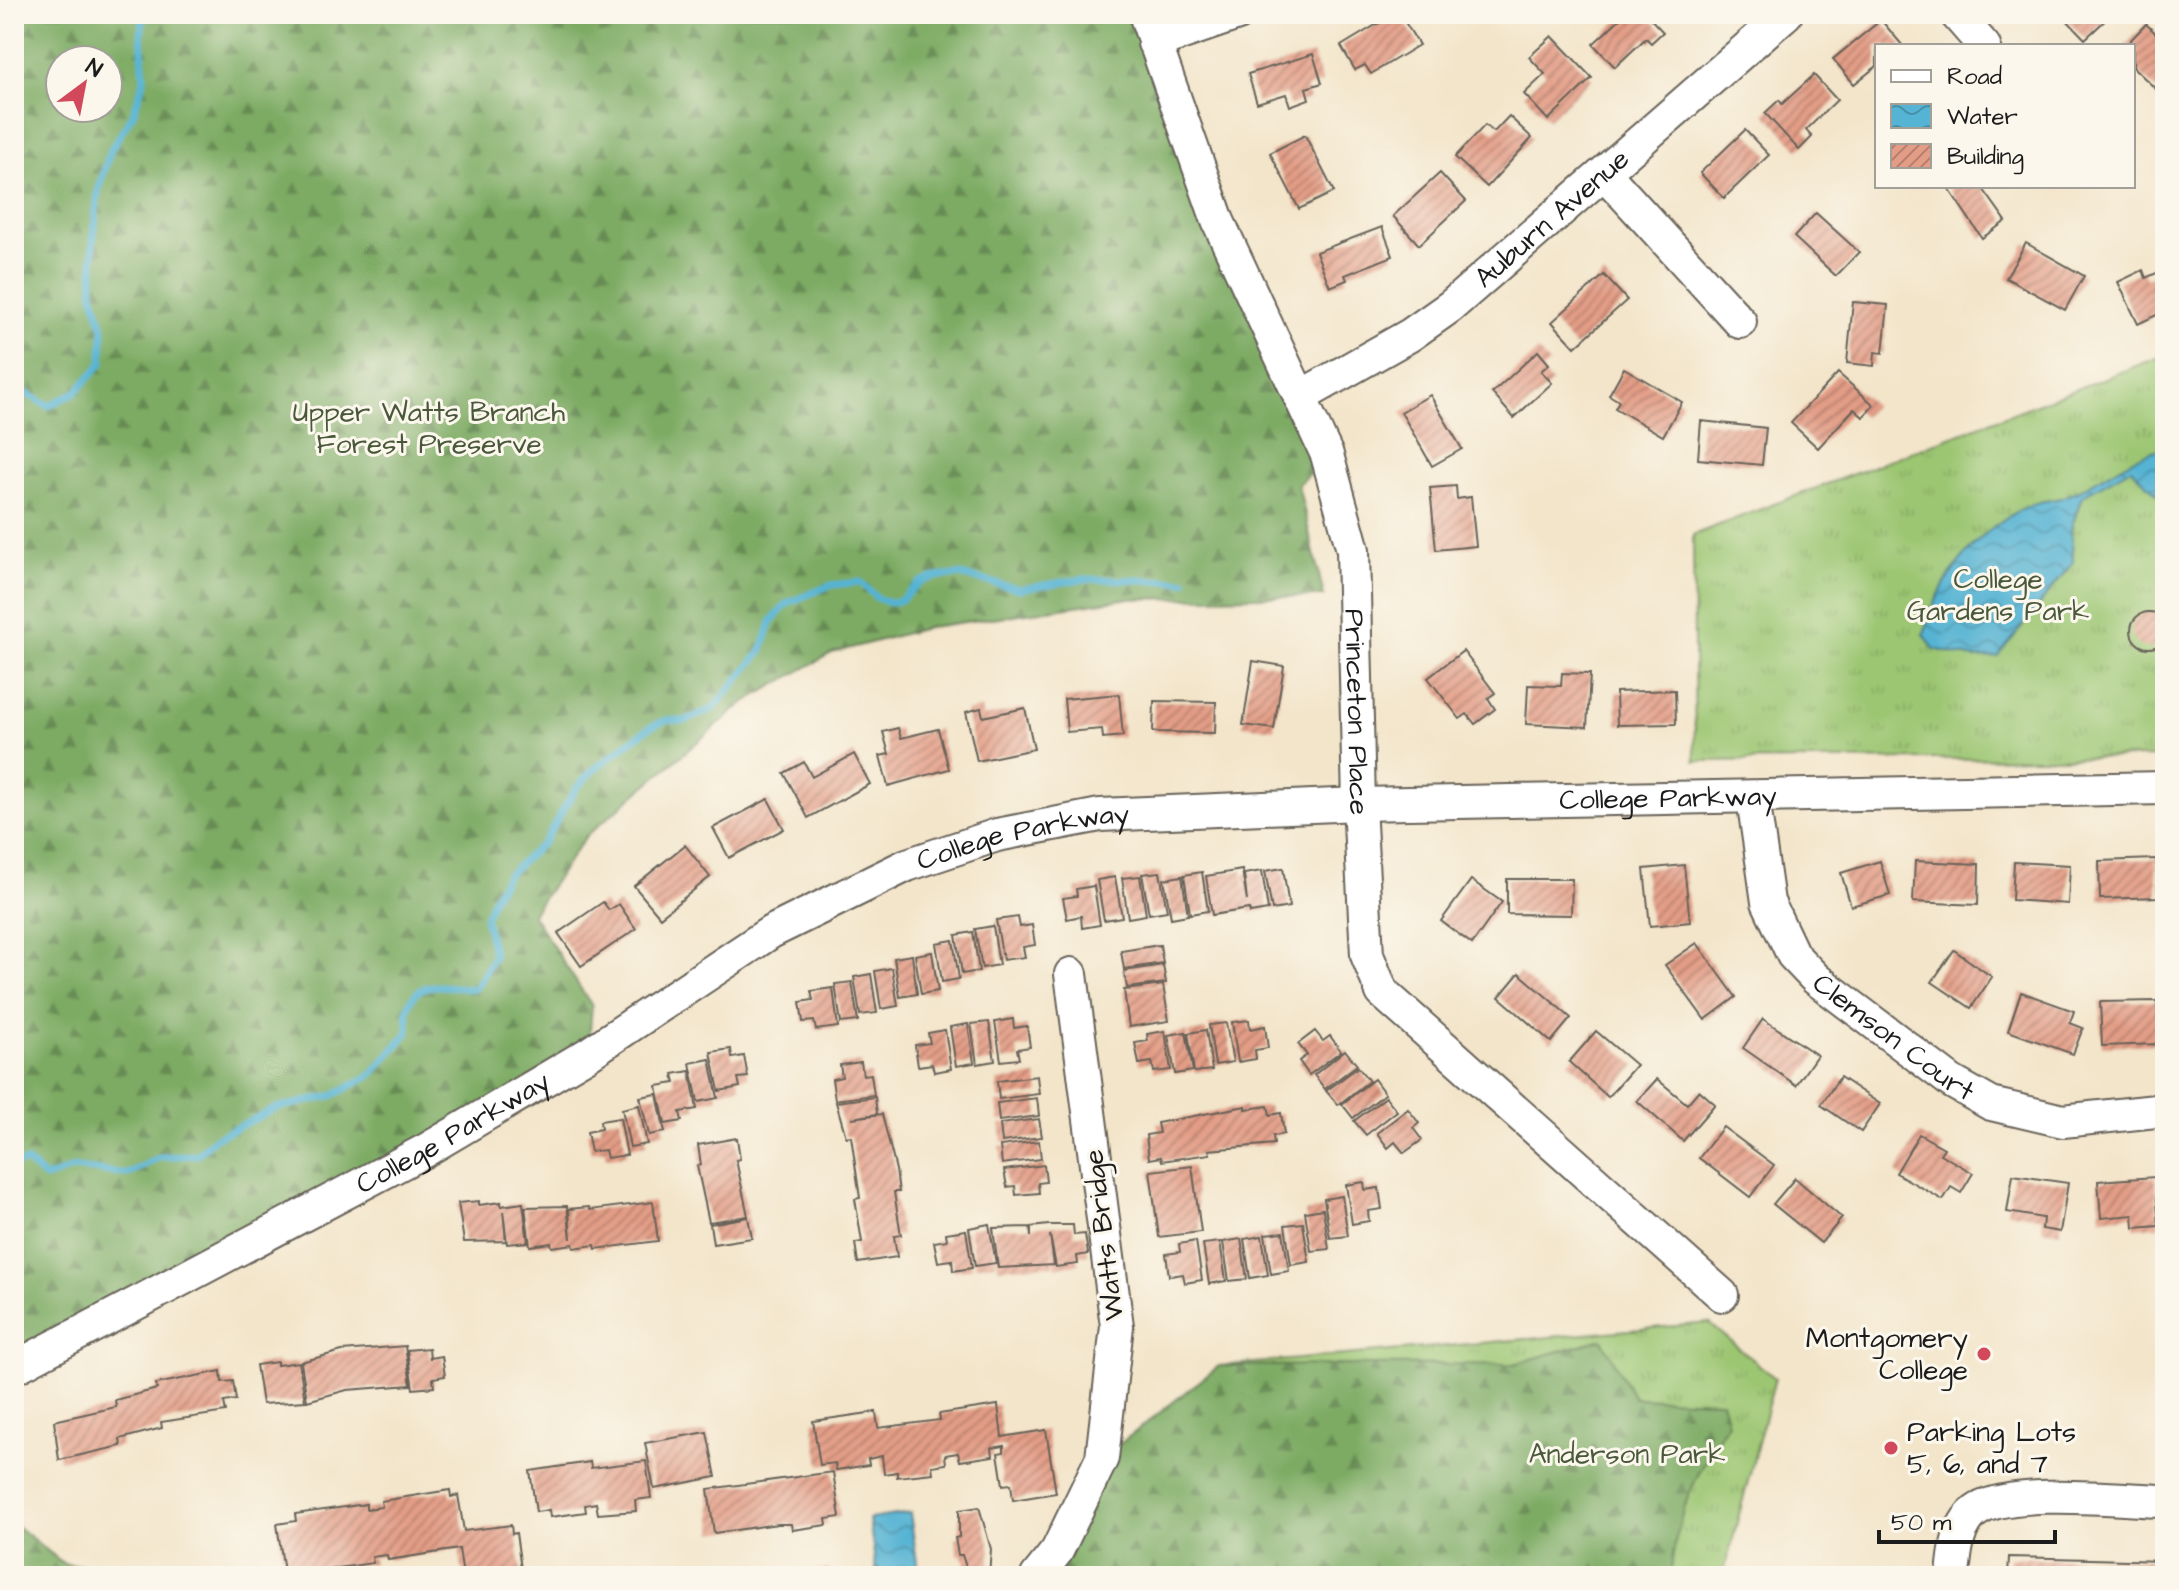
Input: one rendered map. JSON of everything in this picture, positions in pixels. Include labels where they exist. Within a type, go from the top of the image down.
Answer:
[{"type":"street","points":[[1150,28],[1238,14]]},
{"type":"street","name":"Auburn Avenue","points":[[1300,397],[1410,335],[1451,306],[1786,14]]},
{"type":"street","points":[[1956,14],[1982,44]]},
{"type":"street","name":"Princeton Place","points":[[1150,28],[1218,221],[1327,455],[1353,550],[1359,804],[1367,955],[1382,992],[1722,1295]]},
{"type":"street","points":[[1605,174],[1740,322]]},
{"type":"street","name":"College Parkway","points":[[14,1368],[426,1150],[588,1054],[771,932],[907,865],[997,835],[1100,815],[1359,804],[2165,788]]},
{"type":"street","name":"Clemson Court","points":[[1753,798],[1768,902],[1793,955],[1816,979],[1952,1082],[1991,1104],[2063,1121],[2165,1110]]},
{"type":"street","name":"Watts Bridge","points":[[1037,1576],[1057,1551],[1102,1458],[1117,1326],[1071,974]]},
{"type":"street","points":[[1953,1576],[1963,1528],[1977,1510],[1999,1501],[2165,1501]]},
{"type":"green space","name":"Upper Watts Branch Forest Preserve","points":[[14,14],[1145,14],[1327,455],[1298,485],[1324,596],[1124,599],[930,627],[832,653],[745,702],[586,836],[532,914],[592,1006],[588,1054],[14,1368]]},
{"type":"green space","name":"College Gardens Park","points":[[2165,355],[2165,757],[1695,761],[1693,535]]},
{"type":"green space","name":"Anderson Park","points":[[1709,1323],[1775,1378],[1723,1576],[1069,1576],[1219,1366]]},
{"type":"green space","name":"Anderson Park","points":[[1602,1339],[1634,1398],[1722,1401],[1728,1423],[1682,1513],[1670,1576],[1037,1576],[1102,1458],[1219,1366],[1514,1364]]},
{"type":"green space","points":[[14,1524],[64,1564],[194,1576],[14,1576]]},
{"type":"water","points":[[2165,448],[2165,522],[2161,520],[2161,498],[2131,468],[2082,496],[2071,529],[2073,562],[1998,657],[1974,658],[1934,649],[1924,634],[1939,594],[1962,558],[1993,528],[2030,505],[2066,496],[2138,456]]},
{"type":"water","points":[[910,1513],[919,1576],[877,1576],[869,1519]]},
{"type":"building","points":[[1394,14],[1400,14],[1419,45],[1371,74],[1365,65],[1355,70],[1341,46]]},
{"type":"building","points":[[1625,14],[1646,14],[1663,32],[1651,43],[1646,38],[1615,67],[1593,44]]},
{"type":"building","points":[[2061,14],[2112,14],[2085,39]]},
{"type":"building","points":[[1881,20],[1901,44],[1875,44],[1875,68],[1854,84],[1833,59]]},
{"type":"building","points":[[2146,24],[2165,42],[2163,96],[2135,69],[2135,44],[2127,44]]},
{"type":"building","points":[[1552,36],[1592,78],[1548,120],[1524,94],[1545,74],[1529,57]]},
{"type":"building","points":[[1313,54],[1322,83],[1306,88],[1309,99],[1290,106],[1286,94],[1257,103],[1248,74]]},
{"type":"building","points":[[1814,75],[1837,100],[1806,130],[1812,137],[1799,150],[1765,113],[1779,100],[1782,104]]},
{"type":"building","points":[[1509,116],[1532,138],[1487,187],[1455,157],[1485,125],[1494,132]]},
{"type":"building","points":[[1745,130],[1769,155],[1724,198],[1700,173]]},
{"type":"building","points":[[1305,135],[1334,192],[1299,209],[1270,153]]},
{"type":"building","points":[[1440,173],[1466,201],[1419,245],[1393,216]]},
{"type":"building","points":[[1982,188],[2006,221],[1982,238],[1949,189]]},
{"type":"building","points":[[1816,213],[1859,252],[1836,276],[1794,237]]},
{"type":"building","points":[[1382,227],[1393,256],[1345,275],[1347,280],[1330,287],[1316,252]]},
{"type":"building","points":[[2026,243],[2084,276],[2065,310],[2006,278]]},
{"type":"building","points":[[2165,269],[2165,311],[2138,324],[2118,282],[2143,270],[2146,278]]},
{"type":"building","points":[[1604,275],[1627,300],[1575,347],[1552,322]]},
{"type":"building","points":[[1853,302],[1888,305],[1883,353],[1875,352],[1874,366],[1847,363]]},
{"type":"building","points":[[1538,351],[1549,364],[1541,371],[1552,383],[1514,418],[1492,393]]},
{"type":"building","points":[[1624,368],[1682,402],[1663,436],[1615,408],[1619,401],[1609,395]]},
{"type":"building","points":[[1838,373],[1874,405],[1863,417],[1854,409],[1818,448],[1791,423]]},
{"type":"building","points":[[1430,395],[1462,449],[1432,466],[1401,412]]},
{"type":"building","points":[[1701,421],[1766,428],[1762,465],[1698,459]]},
{"type":"building","points":[[1456,486],[1457,499],[1471,497],[1476,546],[1436,550],[1430,488]]},
{"type":"building","points":[[2149,612],[2161,618],[2167,630],[2161,642],[2149,648],[2137,642],[2131,630],[2137,618]]},
{"type":"building","points":[[1463,651],[1495,693],[1488,698],[1495,709],[1475,724],[1467,714],[1460,719],[1428,678]]},
{"type":"building","points":[[1253,661],[1284,666],[1274,729],[1243,725]]},
{"type":"building","points":[[1562,673],[1590,674],[1587,727],[1526,724],[1528,685],[1561,686]]},
{"type":"building","points":[[1675,690],[1676,724],[1617,725],[1616,692]]},
{"type":"building","points":[[1119,694],[1123,736],[1103,738],[1102,729],[1067,732],[1064,699]]},
{"type":"building","points":[[1154,701],[1216,702],[1215,733],[1153,732]]},
{"type":"building","points":[[981,708],[983,717],[1025,708],[1034,749],[977,761],[966,712]]},
{"type":"building","points":[[898,728],[901,738],[938,729],[949,769],[888,786],[880,756],[889,754],[883,732]]},
{"type":"building","points":[[854,754],[870,784],[808,818],[784,773],[804,762],[812,777]]},
{"type":"building","points":[[768,799],[784,829],[729,858],[713,828]]},
{"type":"building","points":[[685,845],[710,877],[660,917],[634,886]]},
{"type":"building","points":[[2156,859],[2158,897],[2100,899],[2099,861]]},
{"type":"building","points":[[1880,861],[1890,895],[1851,906],[1841,873]]},
{"type":"building","points":[[1915,861],[1979,864],[1978,905],[1913,902]]},
{"type":"building","points":[[2014,862],[2070,865],[2068,904],[2012,900]]},
{"type":"building","points":[[1684,865],[1690,922],[1650,926],[1644,869]]},
{"type":"building","points":[[1283,868],[1289,907],[1272,910],[1265,871]]},
{"type":"building","points":[[1242,870],[1247,901],[1244,874],[1262,871],[1268,910],[1250,913],[1249,909],[1212,915],[1206,876]]},
{"type":"building","points":[[1160,872],[1167,911],[1149,914],[1142,874]]},
{"type":"building","points":[[1202,872],[1208,911],[1190,914],[1184,875]]},
{"type":"building","points":[[1140,876],[1146,915],[1128,918],[1122,878]]},
{"type":"building","points":[[1182,876],[1188,915],[1171,918],[1164,879]]},
{"type":"building","points":[[1115,877],[1122,917],[1104,920],[1097,880]]},
{"type":"building","points":[[1507,879],[1572,879],[1571,915],[1507,914]]},
{"type":"building","points":[[1471,880],[1502,902],[1472,944],[1441,921]]},
{"type":"building","points":[[1094,886],[1100,925],[1082,928],[1081,916],[1067,919],[1063,898],[1077,896],[1076,889]]},
{"type":"building","points":[[603,902],[609,910],[619,904],[636,929],[581,966],[558,933]]},
{"type":"building","points":[[1018,917],[1020,927],[1032,925],[1035,945],[1023,947],[1025,957],[1003,960],[996,920]]},
{"type":"building","points":[[993,926],[999,965],[982,968],[975,929]]},
{"type":"building","points":[[973,932],[979,971],[962,974],[956,935]]},
{"type":"building","points":[[953,940],[959,979],[942,982],[936,943]]},
{"type":"building","points":[[1697,943],[1736,997],[1705,1020],[1665,965]]},
{"type":"building","points":[[1160,945],[1163,963],[1124,969],[1121,951]]},
{"type":"building","points":[[1954,950],[1992,977],[1971,1008],[1932,982]]},
{"type":"building","points":[[932,952],[938,991],[921,994],[915,955]]},
{"type":"building","points":[[912,955],[917,994],[900,997],[894,958]]},
{"type":"building","points":[[1163,965],[1166,983],[1127,988],[1124,971]]},
{"type":"building","points":[[892,968],[898,1006],[881,1009],[875,971]]},
{"type":"building","points":[[1519,973],[1571,1018],[1551,1042],[1499,997]]},
{"type":"building","points":[[871,974],[877,1013],[860,1015],[854,977]]},
{"type":"building","points":[[852,982],[858,1021],[841,1023],[835,984]]},
{"type":"building","points":[[1163,985],[1169,1021],[1129,1027],[1124,990]]},
{"type":"building","points":[[833,988],[838,1027],[816,1030],[814,1021],[803,1022],[800,1002],[813,1000],[811,991]]},
{"type":"building","points":[[2021,992],[2074,1011],[2070,1023],[2083,1028],[2073,1054],[2008,1031]]},
{"type":"building","points":[[2157,1001],[2159,1044],[2102,1046],[2100,1002]]},
{"type":"building","points":[[1013,1019],[1014,1028],[1027,1026],[1030,1047],[1017,1049],[1019,1059],[1001,1061],[995,1022]]},
{"type":"building","points":[[1763,1019],[1817,1055],[1796,1085],[1743,1048]]},
{"type":"building","points":[[1249,1020],[1250,1029],[1265,1026],[1268,1048],[1255,1050],[1256,1059],[1238,1062],[1232,1022]]},
{"type":"building","points":[[989,1022],[995,1061],[977,1064],[971,1024]]},
{"type":"building","points":[[1226,1023],[1233,1062],[1215,1065],[1209,1025]]},
{"type":"building","points":[[968,1024],[974,1063],[956,1066],[950,1027]]},
{"type":"building","points":[[945,1030],[951,1069],[934,1072],[932,1064],[918,1066],[915,1045],[930,1043],[928,1033]]},
{"type":"building","points":[[1206,1030],[1212,1070],[1194,1072],[1188,1033]]},
{"type":"building","points":[[1165,1031],[1171,1070],[1154,1072],[1152,1062],[1139,1064],[1135,1043],[1148,1041],[1147,1034]]},
{"type":"building","points":[[1315,1031],[1323,1041],[1330,1036],[1341,1051],[1309,1075],[1299,1061],[1307,1055],[1298,1044]]},
{"type":"building","points":[[1596,1031],[1636,1065],[1608,1097],[1569,1062]]},
{"type":"building","points":[[1186,1032],[1193,1071],[1175,1074],[1168,1035]]},
{"type":"building","points":[[731,1049],[732,1058],[744,1056],[748,1077],[738,1078],[740,1087],[719,1091],[711,1052]]},
{"type":"building","points":[[1345,1050],[1357,1065],[1325,1089],[1314,1075]]},
{"type":"building","points":[[710,1059],[718,1098],[698,1102],[690,1063]]},
{"type":"building","points":[[861,1062],[863,1075],[871,1074],[874,1095],[835,1100],[832,1079],[842,1077],[840,1065]]},
{"type":"building","points":[[1358,1067],[1369,1081],[1338,1105],[1326,1091]]},
{"type":"building","points":[[690,1071],[697,1109],[680,1112],[682,1121],[665,1124],[657,1086],[675,1083],[673,1074]]},
{"type":"building","points":[[1037,1076],[1039,1094],[999,1099],[997,1081]]},
{"type":"building","points":[[1840,1077],[1880,1104],[1861,1132],[1821,1105]]},
{"type":"building","points":[[1374,1079],[1385,1094],[1353,1118],[1342,1104]]},
{"type":"building","points":[[1657,1079],[1687,1104],[1699,1090],[1715,1104],[1683,1141],[1637,1101]]},
{"type":"building","points":[[657,1094],[665,1132],[649,1135],[640,1097]]},
{"type":"building","points":[[875,1097],[877,1114],[852,1118],[882,1114],[896,1170],[899,1192],[894,1192],[901,1235],[894,1236],[897,1257],[858,1263],[855,1243],[862,1242],[855,1199],[860,1198],[851,1136],[846,1137],[836,1102]]},
{"type":"building","points":[[1386,1097],[1397,1111],[1366,1135],[1354,1121]]},
{"type":"building","points":[[1037,1098],[1039,1116],[999,1121],[997,1103]]},
{"type":"building","points":[[639,1105],[647,1144],[630,1147],[622,1109]]},
{"type":"building","points":[[1246,1106],[1246,1109],[1268,1106],[1270,1115],[1281,1113],[1284,1134],[1273,1136],[1274,1144],[1209,1150],[1210,1154],[1162,1161],[1161,1157],[1149,1159],[1146,1135],[1159,1133],[1157,1123]]},
{"type":"building","points":[[1408,1109],[1419,1123],[1413,1128],[1422,1140],[1404,1153],[1395,1142],[1388,1148],[1377,1133]]},
{"type":"building","points":[[620,1118],[627,1155],[607,1158],[605,1150],[591,1152],[587,1132],[601,1129],[600,1121]]},
{"type":"building","points":[[1039,1119],[1042,1137],[1002,1142],[1000,1124]]},
{"type":"building","points":[[1723,1127],[1774,1165],[1750,1197],[1699,1158]]},
{"type":"building","points":[[1919,1134],[1944,1148],[1940,1154],[1973,1173],[1961,1193],[1951,1187],[1943,1200],[1896,1173]]},
{"type":"building","points":[[737,1138],[740,1159],[736,1160],[748,1216],[709,1222],[697,1166],[701,1165],[698,1145]]},
{"type":"building","points":[[1039,1141],[1041,1159],[1002,1164],[1000,1146]]},
{"type":"building","points":[[1044,1165],[1046,1182],[1038,1183],[1039,1193],[1016,1195],[1015,1186],[1007,1187],[1004,1170]]},
{"type":"building","points":[[1192,1166],[1201,1232],[1159,1237],[1150,1171]]},
{"type":"building","points":[[2013,1175],[2068,1183],[2060,1232],[2042,1229],[2043,1218],[2007,1212]]},
{"type":"building","points":[[2155,1177],[2159,1226],[2134,1228],[2133,1215],[2101,1218],[2098,1181]]},
{"type":"building","points":[[1795,1178],[1842,1218],[1821,1243],[1773,1204]]},
{"type":"building","points":[[1364,1182],[1365,1190],[1379,1188],[1382,1209],[1368,1211],[1369,1221],[1352,1224],[1346,1185]]},
{"type":"building","points":[[1342,1196],[1348,1236],[1330,1238],[1324,1199]]},
{"type":"building","points":[[479,1201],[479,1205],[501,1202],[501,1206],[523,1203],[528,1242],[507,1244],[503,1211],[506,1241],[464,1242],[458,1203]]},
{"type":"building","points":[[653,1202],[658,1241],[596,1249],[595,1245],[574,1248],[573,1244],[552,1247],[551,1243],[530,1246],[525,1207],[567,1206],[571,1239],[569,1209],[589,1207],[590,1210]]},
{"type":"building","points":[[1323,1209],[1329,1249],[1311,1251],[1305,1212]]},
{"type":"building","points":[[748,1217],[752,1238],[713,1244],[710,1224]]},
{"type":"building","points":[[1303,1223],[1309,1262],[1291,1265],[1285,1225]]},
{"type":"building","points":[[989,1224],[996,1263],[975,1266],[969,1228]]},
{"type":"building","points":[[1073,1225],[1074,1235],[1085,1234],[1088,1254],[1077,1256],[1078,1264],[1056,1267],[1050,1235],[1054,1265],[998,1268],[993,1228],[1030,1227],[1031,1237],[1031,1227]]},
{"type":"building","points":[[966,1230],[972,1268],[953,1271],[952,1260],[938,1262],[934,1242],[947,1240],[946,1233]]},
{"type":"building","points":[[1283,1232],[1289,1271],[1271,1274],[1265,1234]]},
{"type":"building","points":[[1262,1236],[1268,1275],[1250,1278],[1244,1239]]},
{"type":"building","points":[[1241,1239],[1247,1279],[1229,1281],[1223,1242]]},
{"type":"building","points":[[1196,1241],[1202,1280],[1185,1283],[1183,1274],[1169,1276],[1166,1254],[1180,1252],[1179,1244]]},
{"type":"building","points":[[1220,1242],[1226,1281],[1209,1284],[1203,1244]]},
{"type":"building","points":[[405,1346],[411,1385],[347,1390],[307,1401],[301,1362],[342,1351]]},
{"type":"building","points":[[429,1348],[430,1358],[442,1356],[445,1376],[433,1378],[434,1387],[413,1389],[407,1350]]},
{"type":"building","points":[[277,1362],[277,1365],[299,1362],[305,1401],[262,1404],[256,1365]]},
{"type":"building","points":[[221,1371],[222,1382],[233,1381],[236,1400],[224,1402],[226,1412],[161,1422],[162,1428],[120,1439],[121,1446],[59,1460],[54,1421],[116,1407],[115,1400],[157,1389],[156,1384]]},
{"type":"building","points":[[998,1405],[1002,1437],[1046,1430],[1056,1493],[1013,1500],[1011,1484],[1003,1485],[998,1453],[1004,1452],[1004,1446],[992,1448],[993,1456],[960,1461],[958,1453],[945,1455],[946,1464],[932,1466],[933,1473],[897,1477],[897,1472],[884,1474],[882,1456],[868,1459],[869,1465],[836,1470],[835,1463],[820,1465],[813,1421],[876,1412],[878,1428],[940,1420],[939,1414]]},
{"type":"building","points":[[707,1432],[716,1477],[654,1489],[645,1443]]},
{"type":"building","points":[[646,1461],[651,1498],[635,1500],[636,1511],[598,1514],[596,1503],[585,1505],[586,1512],[550,1517],[549,1510],[536,1512],[530,1471],[590,1462],[591,1468]]},
{"type":"building","points":[[833,1472],[840,1517],[826,1519],[827,1525],[792,1530],[791,1524],[778,1524],[714,1533],[708,1489]]},
{"type":"building","points":[[450,1490],[451,1497],[458,1495],[464,1531],[511,1525],[512,1534],[516,1533],[522,1576],[463,1576],[459,1549],[388,1560],[387,1555],[372,1557],[373,1563],[304,1573],[304,1569],[284,1572],[277,1524],[296,1521],[295,1514],[366,1504],[366,1509],[382,1507],[381,1501]]},
{"type":"building","points":[[979,1507],[991,1549],[989,1576],[969,1576],[962,1555],[958,1555],[955,1538],[959,1537],[959,1510]]},
{"type":"building","points":[[2009,1557],[2165,1561],[2165,1576],[2008,1576]]},
{"type":"building","points":[[829,1569],[830,1576],[793,1574]]},
{"type":"waterway","points":[[14,386],[48,406],[76,392],[102,363],[103,329],[93,293],[93,243],[98,191],[111,149],[133,114],[144,80],[141,34],[144,14]]},
{"type":"waterway","points":[[14,1164],[27,1162],[45,1178],[75,1168],[128,1174],[160,1157],[197,1155],[215,1138],[277,1108],[332,1096],[371,1075],[407,1034],[408,1009],[418,991],[435,986],[474,989],[477,986],[494,956],[485,918],[493,898],[507,875],[543,843],[577,787],[593,770],[650,727],[667,720],[685,721],[713,709],[761,652],[772,620],[788,603],[831,585],[860,582],[877,598],[890,603],[901,600],[920,582],[960,575],[1019,589],[1083,579],[1185,581]]},
{"type":"place","name":"Montgomery College","points":[[1984,1354]]},
{"type":"place","name":"Parking Lots 5, 6, and 7","points":[[1891,1448]]}]
